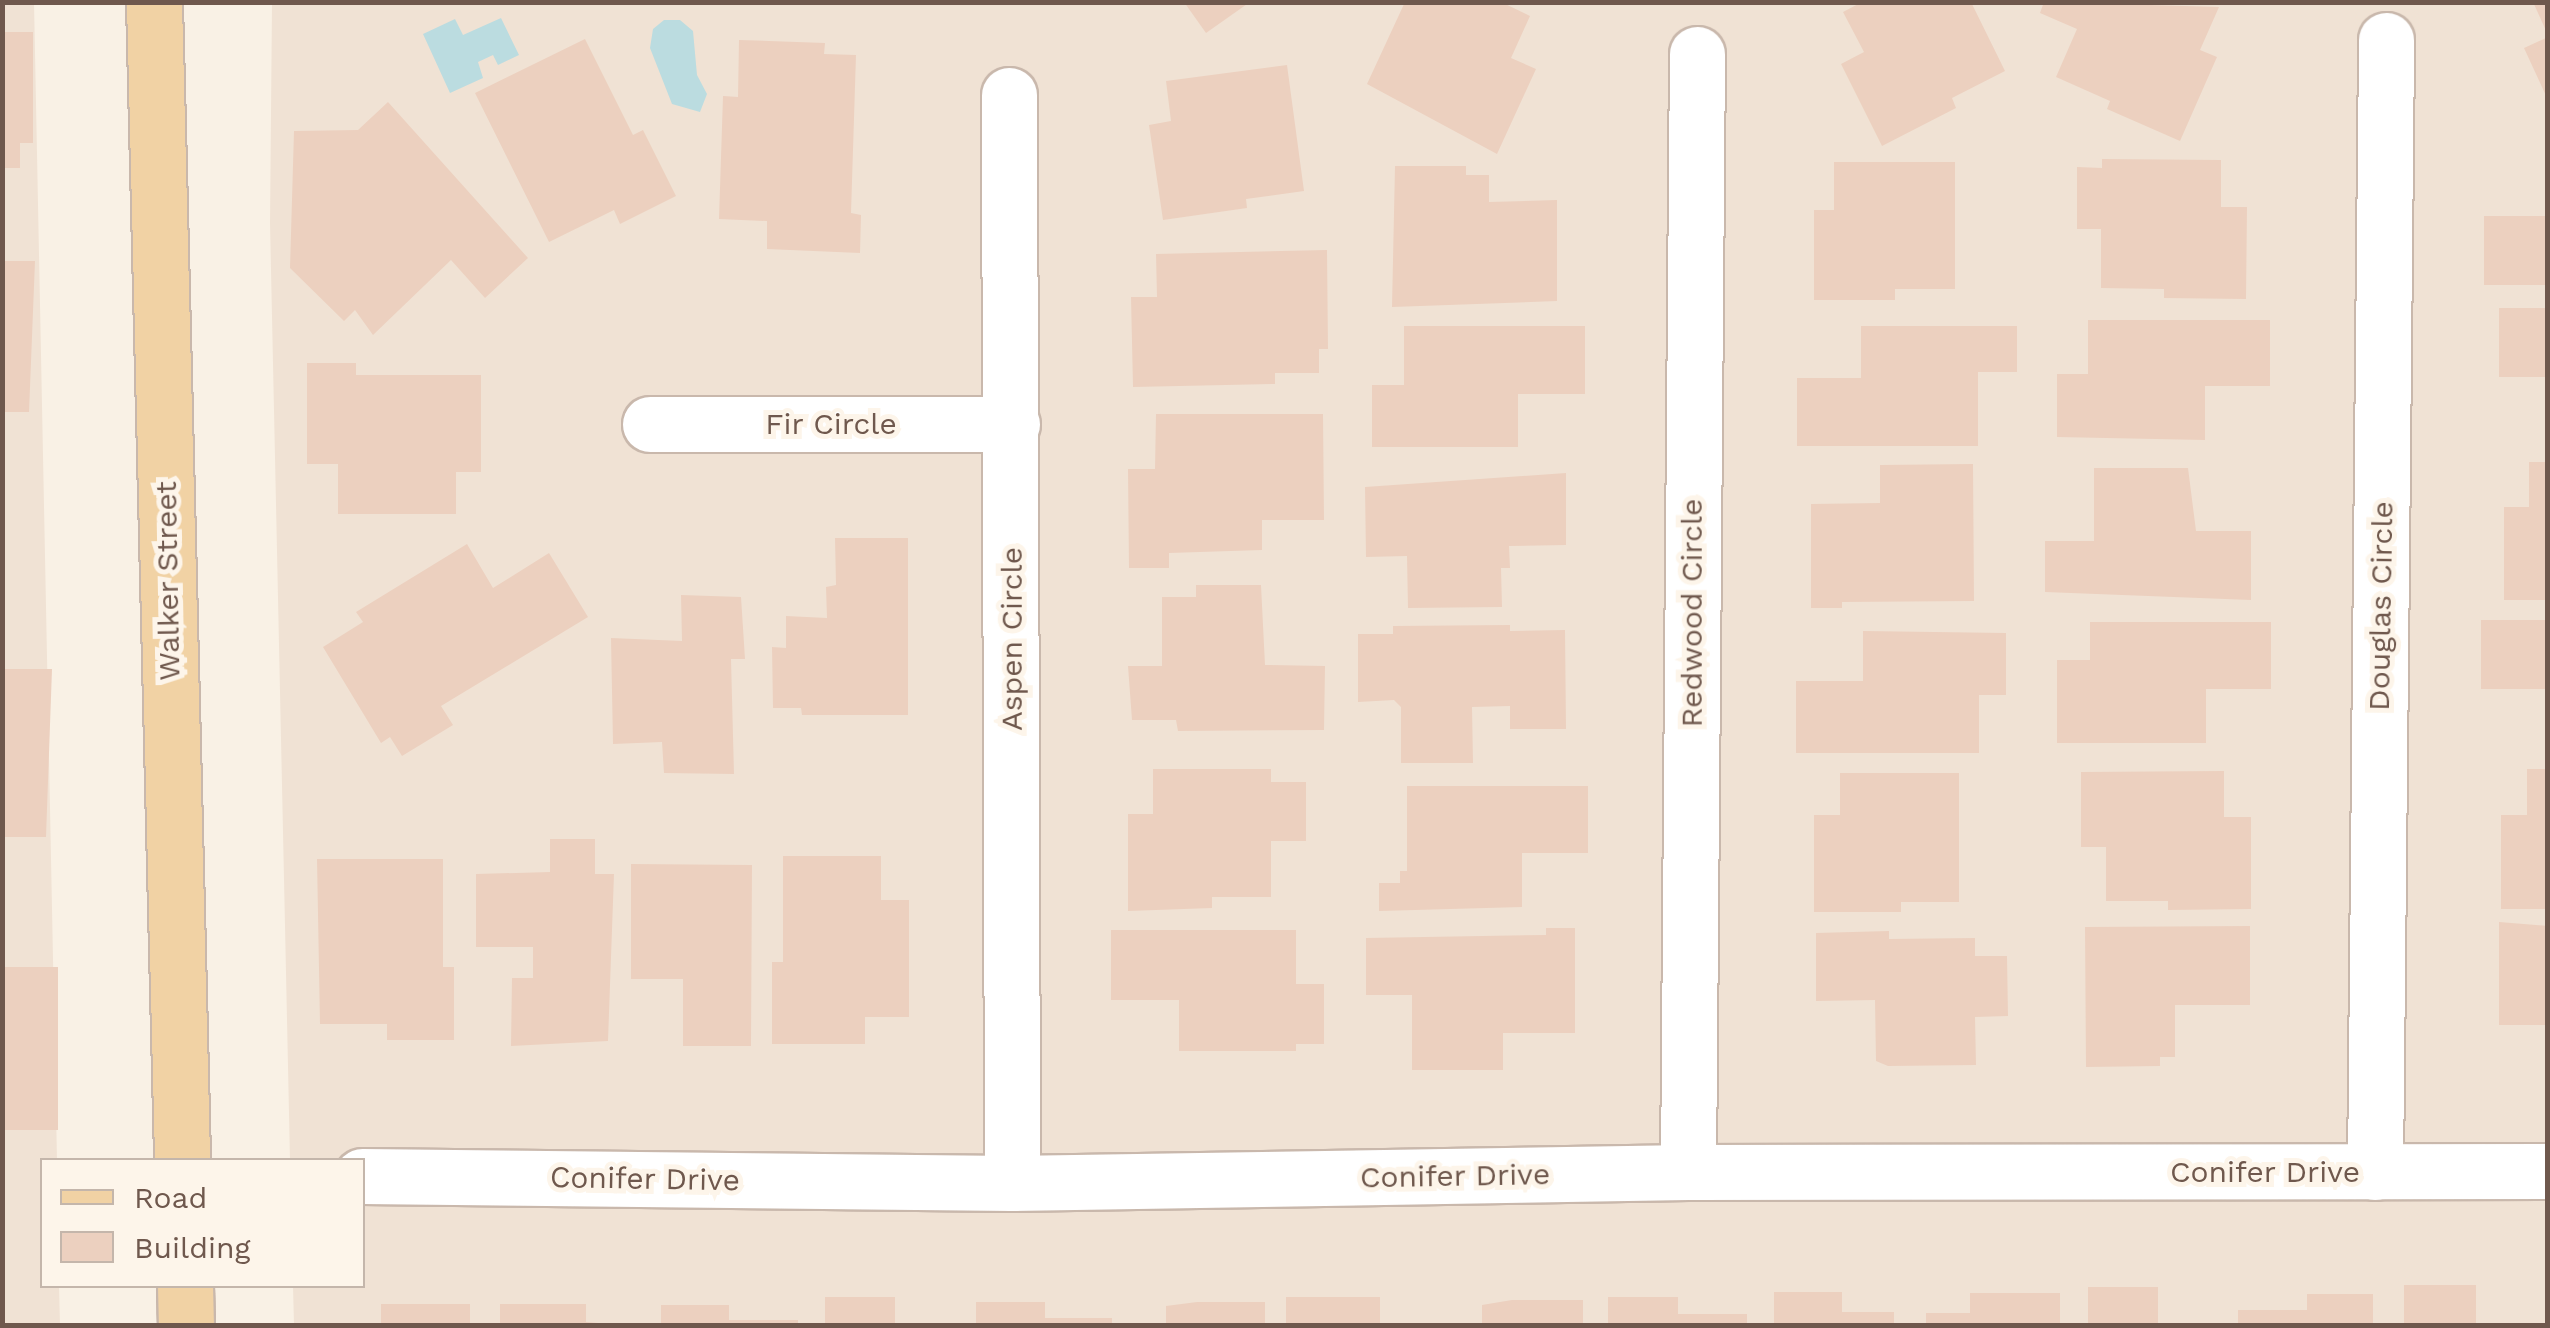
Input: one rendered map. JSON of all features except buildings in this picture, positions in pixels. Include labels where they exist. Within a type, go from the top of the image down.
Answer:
[{"type":"main road","name":"Walker Street","points":[[154,2],[182,1158]]},
{"type":"main road","points":[[185,1288],[186,1326]]},
{"type":"street","name":"Douglas Circle","points":[[2376,1172],[2386,40]]},
{"type":"street","name":"Redwood Circle","points":[[1688,1172],[1697,54]]},
{"type":"street","name":"Aspen Circle","points":[[1009,95],[1012,1183]]},
{"type":"street","name":"Fir Circle","points":[[650,424],[1012,424]]},
{"type":"street","name":"Conifer Drive","points":[[365,1176],[1012,1183],[1688,1172],[2548,1171]]},
{"type":"shaded area","points":[[34,2],[57,1158],[40,1158],[40,1288],[59,1288],[60,1325],[3,1326],[2,3]]},
{"type":"shaded area","points":[[272,3],[2547,3],[2547,1325],[294,1325],[293,1288],[365,1288],[365,1158],[290,1158],[270,223]]},
{"type":"water","points":[[501,18],[519,55],[498,65],[493,55],[478,62],[483,78],[450,93],[423,34],[455,19],[463,35]]},
{"type":"water","points":[[664,20],[680,20],[693,31],[697,75],[707,94],[700,112],[672,104],[650,48],[653,29]]}]
